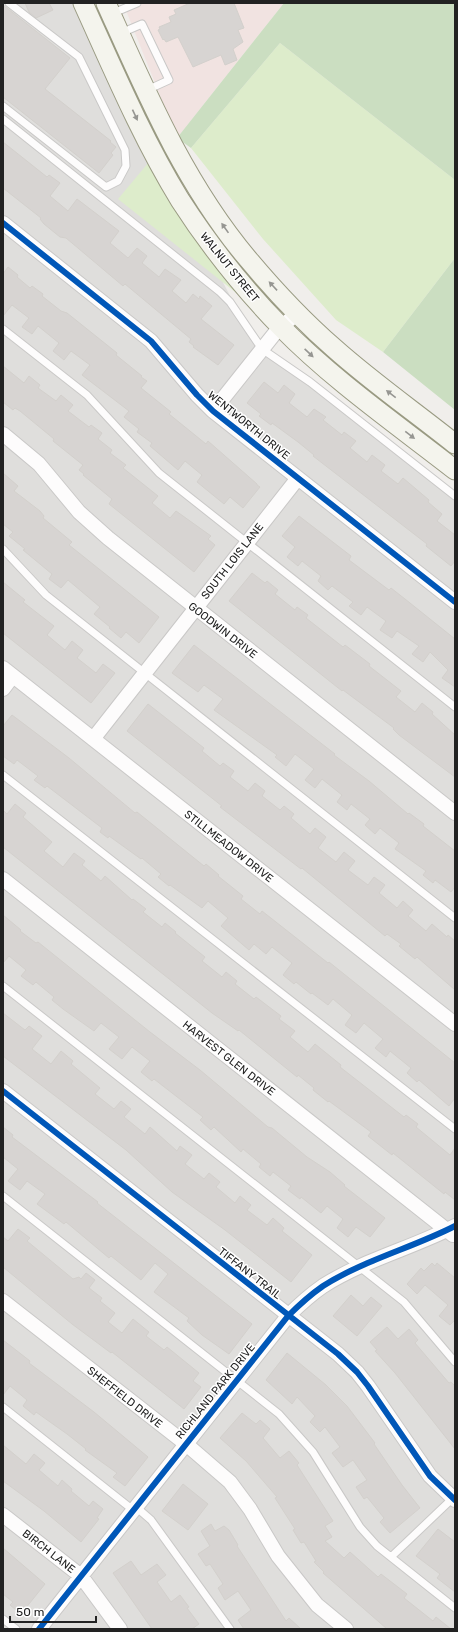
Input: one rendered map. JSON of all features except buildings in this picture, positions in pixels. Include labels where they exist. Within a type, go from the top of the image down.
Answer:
[{"type":"main road","name":"WALNUT STREET","points":[[83,3],[140,127],[180,199],[232,273],[281,327],[321,365],[455,470]]},
{"type":"main road","name":"WALNUT STREET","points":[[108,9],[145,91],[192,180],[233,240],[248,259],[297,313],[334,348],[455,444]]},
{"type":"main road","points":[[98,38],[118,56],[136,91],[145,91]]},
{"type":"street","name":"WENTWORTH DRIVE","points":[[3,224],[151,341],[197,395],[213,411],[455,602]]},
{"type":"street","points":[[213,411],[262,349],[281,327],[297,313]]},
{"type":"street","name":"GOODWIN DRIVE","points":[[3,434],[39,464],[79,512],[108,538],[455,813]]},
{"type":"street","name":"SOUTH LOIS LANE","points":[[93,739],[298,478]]},
{"type":"street","points":[[3,689],[8,673]]},
{"type":"street","name":"STILLMEADOW DRIVE","points":[[8,673],[455,1024]]},
{"type":"street","name":"HARVEST GLEN DRIVE","points":[[3,879],[453,1231]]},
{"type":"street","name":"TIFFANY TRAIL","points":[[3,1091],[338,1354],[357,1372],[430,1476],[454,1498]]},
{"type":"street","name":"RICHLAND PARK DRIVE","points":[[39,1629],[288,1316],[306,1298],[324,1286],[362,1267],[453,1231]]},
{"type":"street","name":"SHEFFIELD DRIVE","points":[[3,1301],[186,1444],[230,1482],[250,1509],[278,1556],[317,1605],[346,1629]]},
{"type":"street","name":"BIRCH LANE","points":[[3,1515],[80,1576],[120,1629]]},
{"type":"lane","points":[[3,106],[106,187],[118,181],[126,166],[125,150],[79,58],[9,3]]},
{"type":"lane","points":[[108,9],[135,3]]},
{"type":"lane","points":[[120,34],[142,24],[169,80],[145,91]]},
{"type":"lane","points":[[3,119],[220,292],[230,302],[262,349],[310,382],[455,496]]},
{"type":"lane","points":[[3,329],[87,395],[159,473],[455,706]]},
{"type":"lane","points":[[3,550],[46,595],[144,674],[455,918]]},
{"type":"lane","points":[[3,775],[455,1129]]},
{"type":"lane","points":[[3,986],[362,1267],[404,1302],[455,1362]]},
{"type":"lane","points":[[3,1196],[279,1414],[313,1452],[360,1527],[377,1546],[455,1608]]},
{"type":"lane","points":[[3,1407],[151,1520],[230,1629]]},
{"type":"lane","points":[[391,1557],[454,1498]]},
{"type":"lane","points":[[3,1619],[16,1629]]},
{"type":"shaded area","points":[[3,3],[77,3],[250,334],[455,495],[455,1629],[3,1629]]},
{"type":"shaded area","points":[[123,3],[284,3],[177,138]]},
{"type":"green space","points":[[284,3],[455,3],[455,180],[280,43],[191,148],[177,138]]},
{"type":"green space","points":[[280,43],[455,180],[455,258],[383,352],[336,320],[263,239],[191,148]]},
{"type":"green space","points":[[149,162],[166,197],[197,241],[249,303],[118,199]]},
{"type":"green space","points":[[455,258],[455,410],[383,352]]},
{"type":"cycle path","points":[[3,223],[151,341],[197,395],[213,411],[455,602]]},
{"type":"cycle path","points":[[3,1091],[338,1354],[357,1372],[368,1386],[430,1476],[455,1500]]},
{"type":"cycle path","points":[[39,1629],[292,1312],[318,1289],[339,1277],[371,1261],[439,1234],[455,1226]]}]
